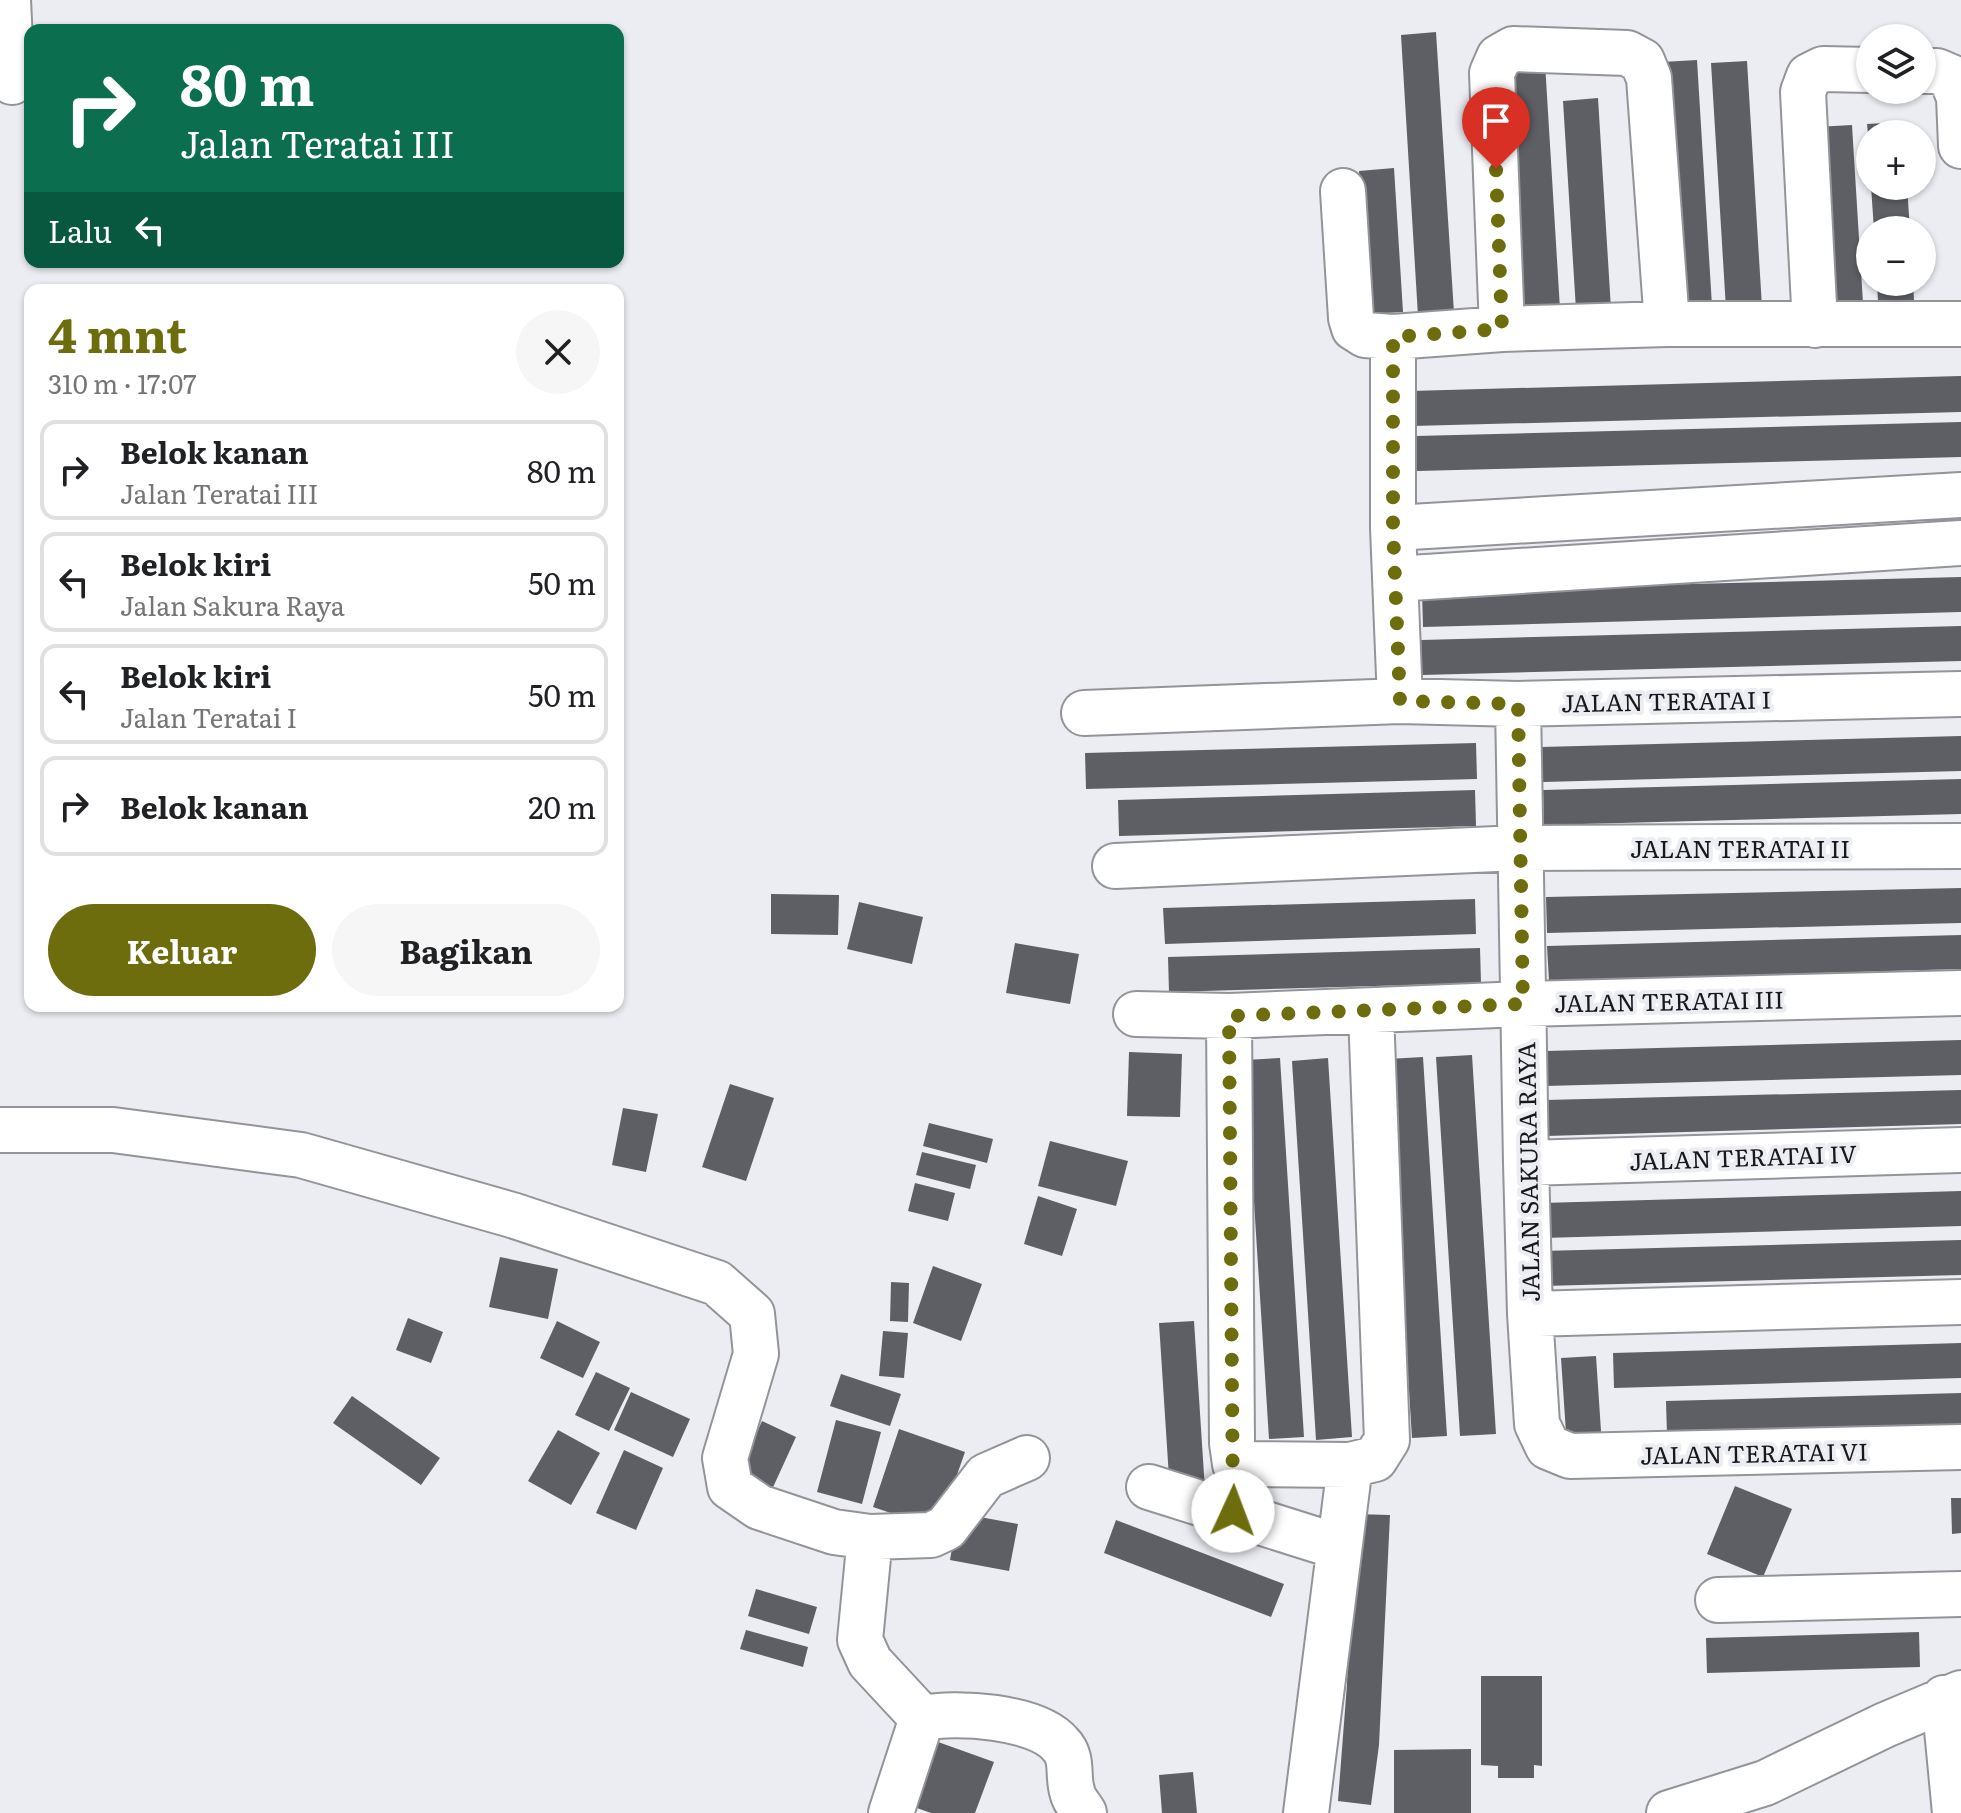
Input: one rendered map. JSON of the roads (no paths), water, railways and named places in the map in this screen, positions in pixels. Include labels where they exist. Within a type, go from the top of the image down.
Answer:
[{"type":"street","points":[[8,0],[12,82]]},
{"type":"street","points":[[1502,329],[1492,73],[1499,57],[1513,49],[1627,53],[1642,61],[1649,78],[1667,324]]},
{"type":"street","points":[[1815,325],[1803,92],[1809,76],[1823,69],[1856,70]]},
{"type":"street","points":[[1936,71],[1951,77],[1959,97],[1961,146]]},
{"type":"street","points":[[1343,191],[1351,318],[1354,328],[1365,335],[1393,337],[1502,329],[1667,324],[1961,324]]},
{"type":"street","points":[[1393,337],[1393,528],[1400,701]]},
{"type":"street","points":[[1393,528],[1961,495]]},
{"type":"street","points":[[1395,579],[1961,543]]},
{"type":"street","name":"JALAN TERATAI I","points":[[1084,713],[1400,701],[1518,704],[1961,694]]},
{"type":"street","name":"JALAN SAKURA RAYA","points":[[1518,704],[1530,1314],[1537,1424],[1548,1447]]},
{"type":"street","name":"JALAN TERATAI II","points":[[1115,866],[1519,848],[1961,846]]},
{"type":"street","name":"JALAN TERATAI III","points":[[1136,1014],[1229,1016],[1523,1004],[1961,993]]},
{"type":"street","points":[[1235,1464],[1350,1465],[1375,1459],[1387,1440],[1371,1012]]},
{"type":"street","points":[[1229,1016],[1233,1511]]},
{"type":"street","points":[[0,1130],[113,1130],[301,1155],[512,1215],[717,1283],[752,1314],[756,1354],[725,1458],[730,1487],[759,1507],[834,1532],[870,1537],[931,1535],[946,1528],[986,1476],[1027,1458]]},
{"type":"street","name":"JALAN TERATAI IV","points":[[1526,1163],[1961,1150]]},
{"type":"street","points":[[1530,1314],[1961,1302]]},
{"type":"street","name":"JALAN TERATAI VI","points":[[1548,1447],[1570,1456],[1961,1447]]},
{"type":"street","points":[[1306,1813],[1350,1465]]},
{"type":"street","points":[[1149,1487],[1233,1511],[1339,1547]]},
{"type":"street","points":[[870,1537],[860,1640],[870,1662],[922,1718]]},
{"type":"street","points":[[1718,1600],[1961,1594]]},
{"type":"street","points":[[1669,1813],[1765,1783],[1953,1696],[1955,1813]]},
{"type":"street","points":[[922,1718],[941,1714],[972,1717],[1017,1722],[1042,1731],[1061,1744],[1070,1762],[1072,1792],[1084,1813]]},
{"type":"street","points":[[891,1813],[922,1718]]}]
